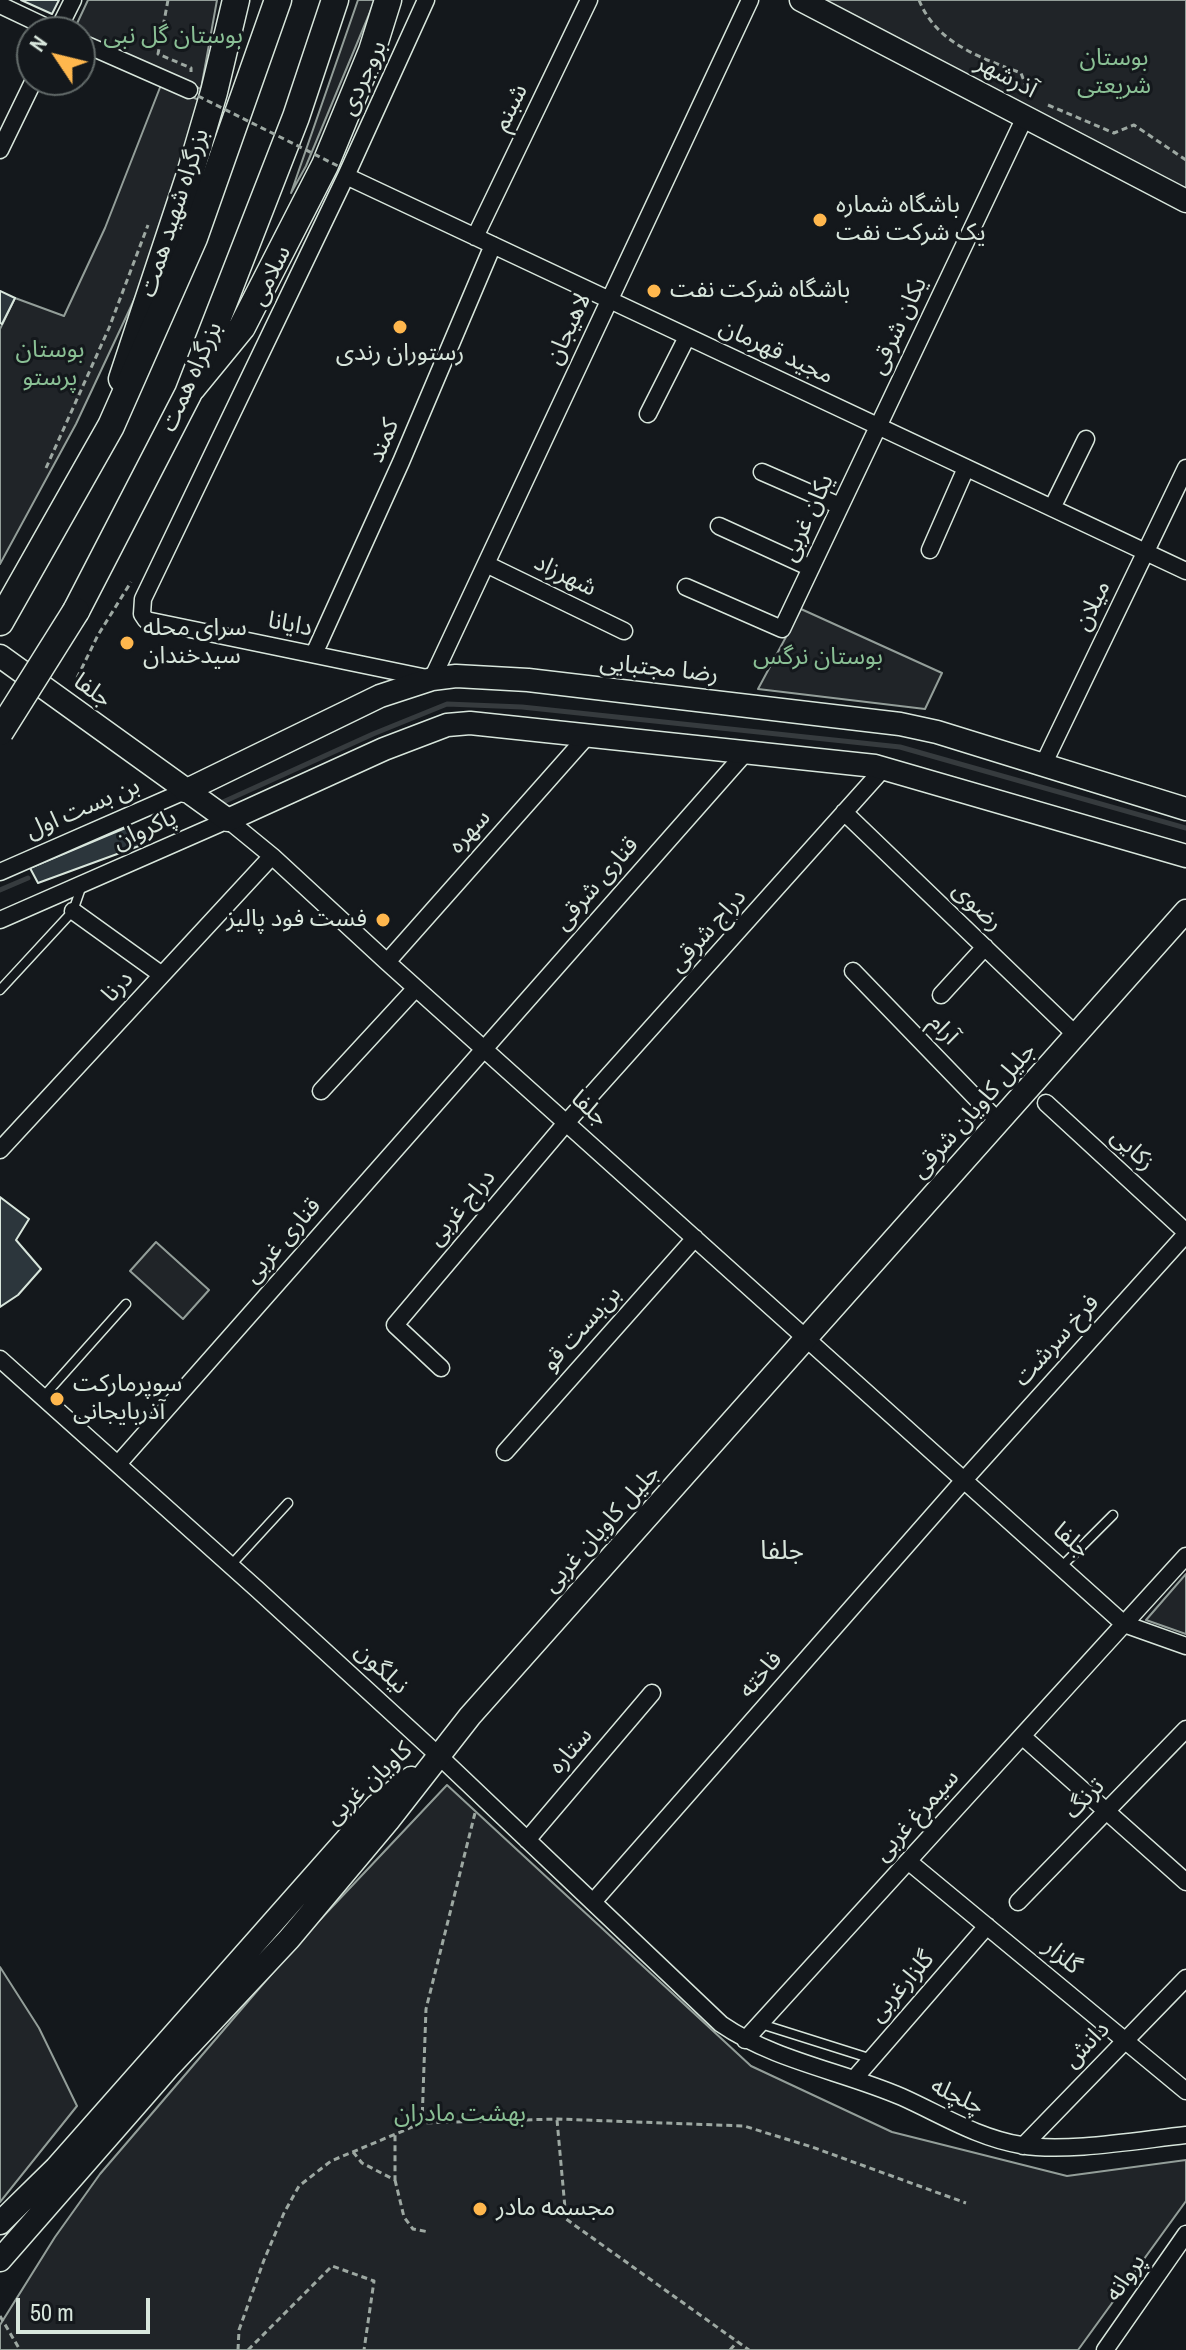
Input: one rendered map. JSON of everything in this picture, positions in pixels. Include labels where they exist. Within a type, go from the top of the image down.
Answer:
[{"type":"main road","name":"بزرگراه شهید همت","points":[[111,426],[121,380],[190,174],[236,0]]},
{"type":"main road","points":[[0,622],[111,426],[194,238],[278,0]]},
{"type":"main road","name":"بزرگراه همت","points":[[0,732],[76,611],[188,394],[296,117],[335,0]]},
{"type":"main road","points":[[188,394],[242,327],[325,165],[372,51],[388,0]]},
{"type":"main road","name":"آذرشهر","points":[[801,0],[1028,107],[1186,201]]},
{"type":"main road","name":"جلفا","points":[[0,656],[228,820]]},
{"type":"main road","name":"رضا مجتبایی","points":[[185,791],[380,696],[432,679],[456,676],[528,680],[890,723],[937,732],[1186,809]]},
{"type":"main road","points":[[228,820],[384,749],[447,725],[470,723],[884,768],[1186,856]]},
{"type":"main road","name":"جلیل کاویان شرقی","points":[[806,1338],[1184,917]]},
{"type":"main road","name":"جلیل کاویان غربی","points":[[438,1755],[806,1338]]},
{"type":"main road","name":"کاویان غربی","points":[[61,2175],[376,1806],[438,1755]]},
{"type":"main road","points":[[0,2223],[61,2175]]},
{"type":"main road","points":[[0,2260],[61,2175]]},
{"type":"street","name":"بروجردی","points":[[343,171],[426,0]]},
{"type":"street","name":"شبنم","points":[[475,237],[589,0]]},
{"type":"street","name":"لاهیجان","points":[[432,679],[750,0]]},
{"type":"street","points":[[0,5],[23,16]]},
{"type":"street","points":[[96,49],[194,93]]},
{"type":"street","points":[[0,150],[26,96]]},
{"type":"street","name":"یکان شرقی","points":[[878,426],[1028,107]]},
{"type":"street","name":"مجید قهرمان","points":[[343,171],[475,237],[1186,571]]},
{"type":"street","name":"سلامی","points":[[142,614],[143,599],[343,171]]},
{"type":"street","name":"کمند","points":[[314,654],[401,462],[493,245]]},
{"type":"street","points":[[648,414],[687,337]]},
{"type":"street","name":"یکان غربی","points":[[686,587],[782,629],[878,426]]},
{"type":"street","points":[[1052,508],[1086,439]]},
{"type":"street","points":[[930,550],[966,468]]},
{"type":"street","name":"میلان","points":[[1043,765],[1186,468]]},
{"type":"street","points":[[762,472],[840,506]]},
{"type":"street","points":[[719,526],[811,568]]},
{"type":"street","name":"شهرزاد","points":[[486,564],[624,631]]},
{"type":"street","name":"دایانا","points":[[142,614],[154,623],[432,679]]},
{"type":"street","name":"سهره","points":[[387,962],[589,734]]},
{"type":"street","name":"قناری شرقی","points":[[484,1049],[747,751]]},
{"type":"street","name":"دراج شرقی","points":[[566,1123],[884,768]]},
{"type":"street","name":"بن بست اول","points":[[0,872],[185,791]]},
{"type":"street","name":"رضوی","points":[[844,812],[1076,1035]]},
{"type":"street","name":"جلفا","points":[[228,820],[272,856],[1124,1624]]},
{"type":"street","name":"پاکروان","points":[[0,920],[228,820]]},
{"type":"street","name":"درنا","points":[[0,1150],[272,856]]},
{"type":"street","points":[[73,911],[162,975]]},
{"type":"street","points":[[941,995],[985,947]]},
{"type":"street","name":"آرام","points":[[853,971],[999,1122]]},
{"type":"street","points":[[321,1091],[416,988]]},
{"type":"street","name":"قناری غربی","points":[[118,1464],[484,1049]]},
{"type":"street","name":"زکایی","points":[[1046,1103],[1186,1233]]},
{"type":"street","name":"دراج غربی","points":[[441,1368],[395,1325],[566,1123]]},
{"type":"street","name":"فرخ سرشت","points":[[964,1480],[1186,1233]]},
{"type":"street","name":"بن‌بست قو","points":[[505,1452],[695,1238]]},
{"type":"street","name":"نیلگون","points":[[0,1359],[438,1755],[721,2024]]},
{"type":"street","name":"فاخته","points":[[593,1902],[964,1480]]},
{"type":"street","name":"سیمرغ غربی","points":[[745,2040],[1186,1556]]},
{"type":"street","points":[[1124,1624],[1186,1646]]},
{"type":"street","name":"ستاره","points":[[527,1840],[652,1693]]},
{"type":"street","name":"ترنگ","points":[[1018,1902],[1186,1729]]},
{"type":"street","points":[[1022,1736],[1186,1882]]},
{"type":"street","name":"گلزار","points":[[908,1861],[1186,2091]]},
{"type":"street","name":"گلزارغربی","points":[[854,2079],[987,1926]]},
{"type":"street","name":"دانش","points":[[1023,2146],[1186,1978]]},
{"type":"street","name":"چلچله","points":[[721,2024],[745,2040],[901,2097],[982,2136],[1023,2146],[1071,2146],[1186,2135]]},
{"type":"street","name":"پروانه","points":[[1105,2350],[1186,2234]]},
{"type":"lane","points":[[0,990],[73,911],[82,885]]},
{"type":"lane","points":[[43,1397],[126,1304]]},
{"type":"lane","points":[[231,1565],[288,1503]]},
{"type":"lane","points":[[1061,1567],[1113,1515]]},
{"type":"lane","points":[[760,2024],[872,2059]]},
{"type":"path","points":[[168,0],[158,54],[191,68],[194,93],[343,171]]},
{"type":"path","points":[[919,0],[926,17],[969,54],[1021,73],[1028,107]]},
{"type":"path","points":[[1044,103],[1114,133],[1134,125],[1186,160]]},
{"type":"path","points":[[46,468],[109,328],[153,213]]},
{"type":"path","points":[[422,2123],[426,2009],[480,1795]]},
{"type":"path","points":[[557,2119],[566,2219],[749,2350]]},
{"type":"path","points":[[238,2350],[239,2330],[264,2260],[299,2186],[331,2161],[422,2123],[557,2119],[744,2126],[812,2147],[966,2203]]},
{"type":"path","points":[[395,2134],[395,2180],[404,2217],[413,2229],[429,2232]]},
{"type":"path","points":[[353,2152],[362,2163],[395,2180]]},
{"type":"path","points":[[248,2350],[332,2266],[374,2281],[364,2350]]},
{"type":"path","points":[[0,2316],[20,2350]]},
{"type":"path","points":[[730,2350],[737,2342]]},
{"type":"green space","name":"بوستان گل نبی","points":[[88,0],[217,0],[201,89],[96,44],[96,16],[80,16]]},
{"type":"green space","points":[[358,0],[375,0],[306,166],[291,193]]},
{"type":"green space","name":"بوستان شریعتی","points":[[820,0],[1186,0],[1186,192]]},
{"type":"green space","name":"بوستان پرستو","points":[[161,85],[202,101],[141,285],[76,424],[0,564],[0,329],[15,298],[64,316],[105,228]]},
{"type":"green space","name":"بوستان نرگس","points":[[801,609],[942,673],[925,709],[758,689]]},
{"type":"green space","points":[[156,1242],[209,1290],[183,1319],[130,1271]]},
{"type":"green space","points":[[1186,1574],[1186,1634],[1146,1620]]},
{"type":"green space","name":"بهشت مادران","points":[[447,1785],[751,2066],[892,2132],[1067,2176],[1186,2160],[1186,2201],[1078,2350],[0,2350],[0,2325],[55,2237],[100,2174],[299,1942]]},
{"type":"green space","points":[[0,1967],[39,2028],[77,2106],[0,2202]]},
{"type":"building","points":[[21,0],[59,0],[52,14]]},
{"type":"building","points":[[0,291],[15,298],[2,324],[0,323]]},
{"type":"building","points":[[130,826],[139,846],[38,883],[30,868]]},
{"type":"building","points":[[0,1197],[29,1219],[16,1240],[41,1269],[18,1295],[0,1307]]},
{"type":"waterway","points":[[223,802],[447,704],[522,707],[900,747],[1186,828]]},
{"type":"waterway","points":[[0,890],[28,878]]},
{"type":"place","name":"باشگاه شماره یک شرکت نفت","points":[[820,220]]},
{"type":"place","name":"باشگاه شرکت نفت","points":[[654,291]]},
{"type":"place","name":"رستوران رندی","points":[[400,327]]},
{"type":"place","name":"سرای محله سیدخندان","points":[[127,643]]},
{"type":"place","name":"فست فود پالیز","points":[[383,920]]},
{"type":"place","name":"سوپرمارکت آذربایجانی","points":[[57,1399]]},
{"type":"place","name":"مجسمه مادر","points":[[480,2209]]},
{"type":"district","name":"جلفا","points":[[782,1552]]}]
